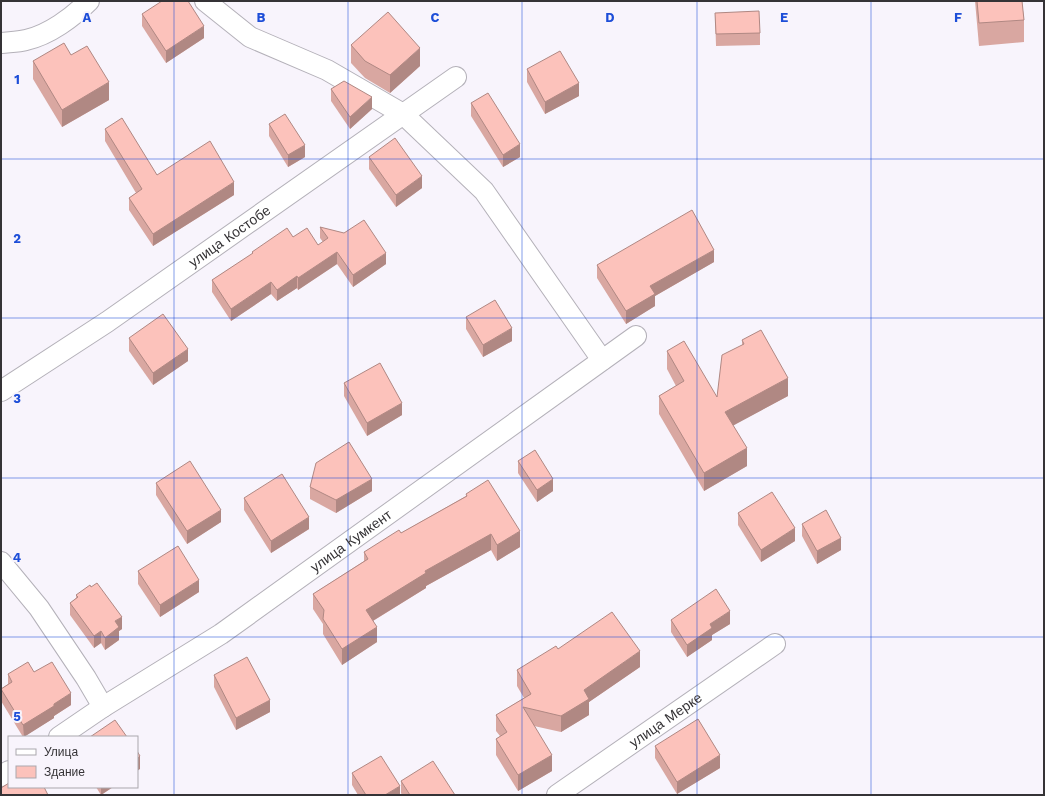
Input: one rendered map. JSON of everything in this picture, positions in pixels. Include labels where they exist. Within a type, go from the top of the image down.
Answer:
[{"type":"street","points":[[1,43],[26,40],[53,29],[79,11],[89,1]]},
{"type":"street","points":[[205,1],[250,37],[326,70],[403,114],[484,191],[602,360]]},
{"type":"street","name":"улица Костобе","points":[[1,391],[107,322],[456,77]]},
{"type":"street","name":"улица Кумкент","points":[[60,736],[103,707],[221,634],[636,336]]},
{"type":"street","points":[[1,562],[39,608],[86,678],[103,707]]},
{"type":"street","name":"улица Мерке","points":[[557,795],[774,644]]},
{"type":"building","points":[[162,1],[188,1],[204,26],[166,51],[142,14]]},
{"type":"building","points":[[977,1],[1022,1],[1024,20],[979,23]]},
{"type":"building","points":[[759,11],[760,33],[716,34],[715,13]]},
{"type":"building","points":[[388,12],[420,48],[390,75],[365,61],[351,45]]},
{"type":"building","points":[[64,43],[71,55],[87,46],[109,82],[62,110],[33,61]]},
{"type":"building","points":[[560,51],[579,83],[545,102],[527,69]]},
{"type":"building","points":[[344,81],[372,97],[350,117],[331,89]]},
{"type":"building","points":[[488,93],[520,144],[503,155],[471,103]]},
{"type":"building","points":[[285,114],[305,145],[288,155],[269,124]]},
{"type":"building","points":[[122,118],[157,175],[210,141],[234,182],[153,234],[129,198],[142,189],[105,129]]},
{"type":"building","points":[[395,138],[422,176],[396,195],[369,157]]},
{"type":"building","points":[[692,210],[714,250],[650,286],[655,294],[626,311],[597,265]]},
{"type":"building","points":[[364,220],[386,253],[353,275],[337,252],[277,290],[271,282],[231,309],[212,280],[287,228],[293,237],[307,228],[318,245],[328,238],[320,227],[344,233]]},
{"type":"building","points":[[495,300],[512,328],[483,345],[466,317]]},
{"type":"building","points":[[163,314],[188,349],[153,373],[129,338]]},
{"type":"building","points":[[761,330],[788,378],[725,412],[747,448],[704,473],[659,396],[684,381],[667,351],[684,341],[717,397],[722,355],[744,344],[742,340]]},
{"type":"building","points":[[380,363],[402,403],[367,423],[344,383]]},
{"type":"building","points":[[349,442],[372,479],[336,500],[310,487],[316,463]]},
{"type":"building","points":[[535,450],[553,479],[537,490],[518,461]]},
{"type":"building","points":[[190,461],[221,510],[187,531],[156,483]]},
{"type":"building","points":[[282,474],[309,517],[271,541],[244,498]]},
{"type":"building","points":[[488,480],[520,531],[497,545],[491,534],[425,571],[426,573],[366,610],[377,627],[342,649],[323,619],[324,610],[313,594],[368,559],[364,552],[399,530],[401,533],[467,496],[466,494]]},
{"type":"building","points":[[772,492],[795,528],[761,550],[738,513]]},
{"type":"building","points":[[826,510],[841,538],[817,551],[802,524]]},
{"type":"building","points":[[178,546],[199,580],[160,605],[138,571]]},
{"type":"building","points":[[97,583],[122,617],[115,621],[119,627],[105,638],[101,631],[94,636],[70,603],[78,597],[76,595],[90,585],[91,587]]},
{"type":"building","points":[[716,589],[730,611],[710,624],[712,628],[687,645],[671,620]]},
{"type":"building","points":[[612,612],[640,651],[584,690],[589,699],[561,716],[523,707],[552,755],[518,775],[496,739],[507,732],[496,715],[531,694],[517,670],[556,646],[558,649]]},
{"type":"building","points":[[247,657],[270,700],[236,718],[214,675]]},
{"type":"building","points":[[28,662],[34,672],[52,662],[71,693],[54,704],[54,706],[23,725],[1,689],[12,682],[8,674]]},
{"type":"building","points":[[698,719],[720,755],[677,782],[655,746]]},
{"type":"building","points":[[115,720],[126,736],[91,736]]},
{"type":"building","points":[[381,756],[400,786],[385,795],[366,795],[352,773]]},
{"type":"building","points":[[433,761],[455,795],[410,795],[401,781]]},
{"type":"building","points":[[8,784],[8,788],[44,788],[48,795],[1,795],[1,788]]}]
